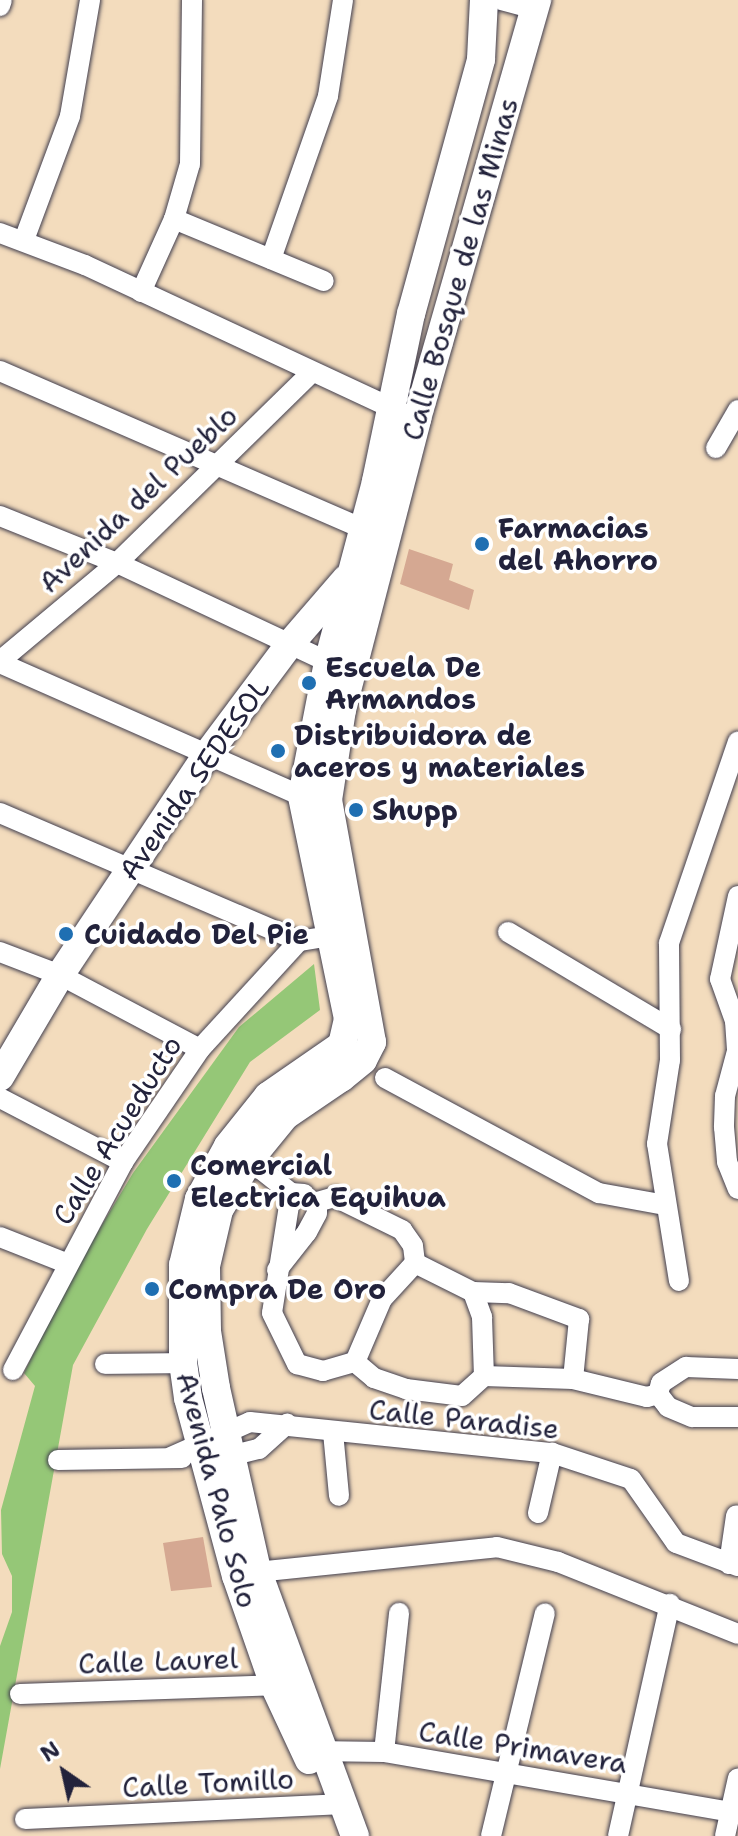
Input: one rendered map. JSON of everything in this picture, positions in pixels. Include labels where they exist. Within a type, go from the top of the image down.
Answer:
[{"type":"main road","name":"Calle Bosque de las Minas","points":[[374,534],[390,408],[411,314],[472,101],[481,59],[484,0]]},
{"type":"main road","name":"Calle Bosque de las Minas","points":[[374,534],[417,419],[535,4]]},
{"type":"main road","name":"Avenida Palo Solo","points":[[216,1447],[207,1331],[206,1266],[219,1210],[239,1153],[268,1096],[342,1045],[348,1019],[302,796],[328,662],[353,572],[374,534]]},
{"type":"main road","name":"Avenida Palo Solo","points":[[355,1836],[336,1805],[246,1573],[216,1447],[183,1363],[183,1265],[199,1199],[239,1153],[352,1069],[372,1042],[328,800],[374,534]]},
{"type":"main road","name":"Avenida SEDESOL","points":[[0,1077],[60,975],[206,756],[289,645],[353,572]]},
{"type":"main road","name":"Avenida Palo Solo","points":[[336,1805],[337,1836]]},
{"type":"street","points":[[24,240],[70,116],[90,0]]},
{"type":"street","points":[[141,292],[174,219],[190,164],[192,0]]},
{"type":"street","points":[[271,259],[328,96],[343,0]]},
{"type":"street","points":[[501,0],[535,4]]},
{"type":"street","points":[[174,219],[324,281]]},
{"type":"street","points":[[0,233],[24,240],[141,292],[310,374],[417,419]]},
{"type":"street","points":[[0,371],[374,534]]},
{"type":"street","name":"Avenida del Pueblo","points":[[0,662],[117,563],[310,374]]},
{"type":"street","points":[[716,448],[738,410]]},
{"type":"street","points":[[0,516],[117,563],[328,662]]},
{"type":"street","points":[[0,662],[302,796]]},
{"type":"street","points":[[679,1281],[657,1144],[671,1029],[669,943],[738,741]]},
{"type":"street","points":[[0,813],[129,871],[299,941],[330,936]]},
{"type":"street","points":[[738,896],[720,979],[735,1021],[737,1051],[725,1096],[724,1127],[727,1162],[738,1189]]},
{"type":"street","points":[[508,932],[671,1029]]},
{"type":"street","name":"Calle Acueducto","points":[[13,1370],[66,1263],[123,1162],[200,1049],[299,941]]},
{"type":"street","points":[[0,952],[60,975],[200,1049]]},
{"type":"street","points":[[385,1078],[599,1193],[666,1205]]},
{"type":"street","points":[[0,1098],[123,1162]]},
{"type":"street","points":[[239,1153],[291,1193],[300,1192],[317,1202],[335,1197],[402,1230],[413,1246],[415,1263],[382,1299],[355,1362]]},
{"type":"street","points":[[291,1193],[275,1273],[272,1313],[297,1364],[323,1371],[355,1362]]},
{"type":"street","points":[[275,1273],[307,1232],[317,1213],[317,1202]]},
{"type":"street","points":[[0,1237],[66,1263]]},
{"type":"street","points":[[415,1263],[473,1292],[509,1293],[579,1319],[573,1379]]},
{"type":"street","points":[[473,1292],[482,1317],[484,1376]]},
{"type":"street","points":[[355,1362],[374,1378],[406,1389],[462,1396],[484,1376],[573,1379],[647,1397],[658,1394]]},
{"type":"street","points":[[105,1364],[183,1363]]},
{"type":"street","points":[[658,1394],[661,1383],[686,1367],[738,1369]]},
{"type":"street","points":[[658,1394],[668,1407],[692,1417],[738,1417]]},
{"type":"street","name":"Calle Paradise","points":[[216,1447],[250,1422],[552,1453],[631,1479],[676,1543],[734,1565]]},
{"type":"street","points":[[58,1460],[171,1457],[216,1447],[259,1449],[287,1424]]},
{"type":"street","points":[[333,1432],[339,1496]]},
{"type":"street","points":[[538,1513],[552,1453]]},
{"type":"street","points":[[734,1565],[736,1516]]},
{"type":"street","points":[[246,1573],[497,1547],[558,1562],[670,1604],[738,1634]]},
{"type":"street","points":[[618,1836],[670,1604]]},
{"type":"street","points":[[384,1752],[399,1613]]},
{"type":"street","points":[[491,1836],[503,1773],[545,1613]]},
{"type":"street","name":"Calle Laurel","points":[[20,1694],[285,1680]]},
{"type":"street","name":"Calle Primavera","points":[[315,1751],[384,1752],[730,1812]]},
{"type":"street","points":[[725,1836],[738,1778]]},
{"type":"street","name":"Calle Tomillo","points":[[25,1819],[336,1805]]},
{"type":"green space","points":[[314,964],[320,1010],[250,1062],[147,1229],[73,1365],[0,1769],[0,1646],[12,1612],[12,1576],[2,1554],[1,1510],[35,1386],[24,1373],[73,1273],[133,1173],[239,1027]]},
{"type":"building","points":[[409,549],[453,564],[449,580],[474,590],[469,610],[400,584]]},
{"type":"building","points":[[203,1537],[212,1587],[171,1591],[163,1543]]},
{"type":"place","name":"Farmacias del Ahorro","points":[[482,544]]},
{"type":"place","name":"Escuela De Armandos","points":[[309,683]]},
{"type":"place","name":"Distribuidora de aceros y materiales","points":[[278,751]]},
{"type":"place","name":"Shupp","points":[[356,810]]},
{"type":"place","name":"Cuidado Del Pie","points":[[66,934]]},
{"type":"place","name":"Comercial Electrica Equihua","points":[[174,1181]]},
{"type":"place","name":"Compra De Oro","points":[[152,1289]]}]
